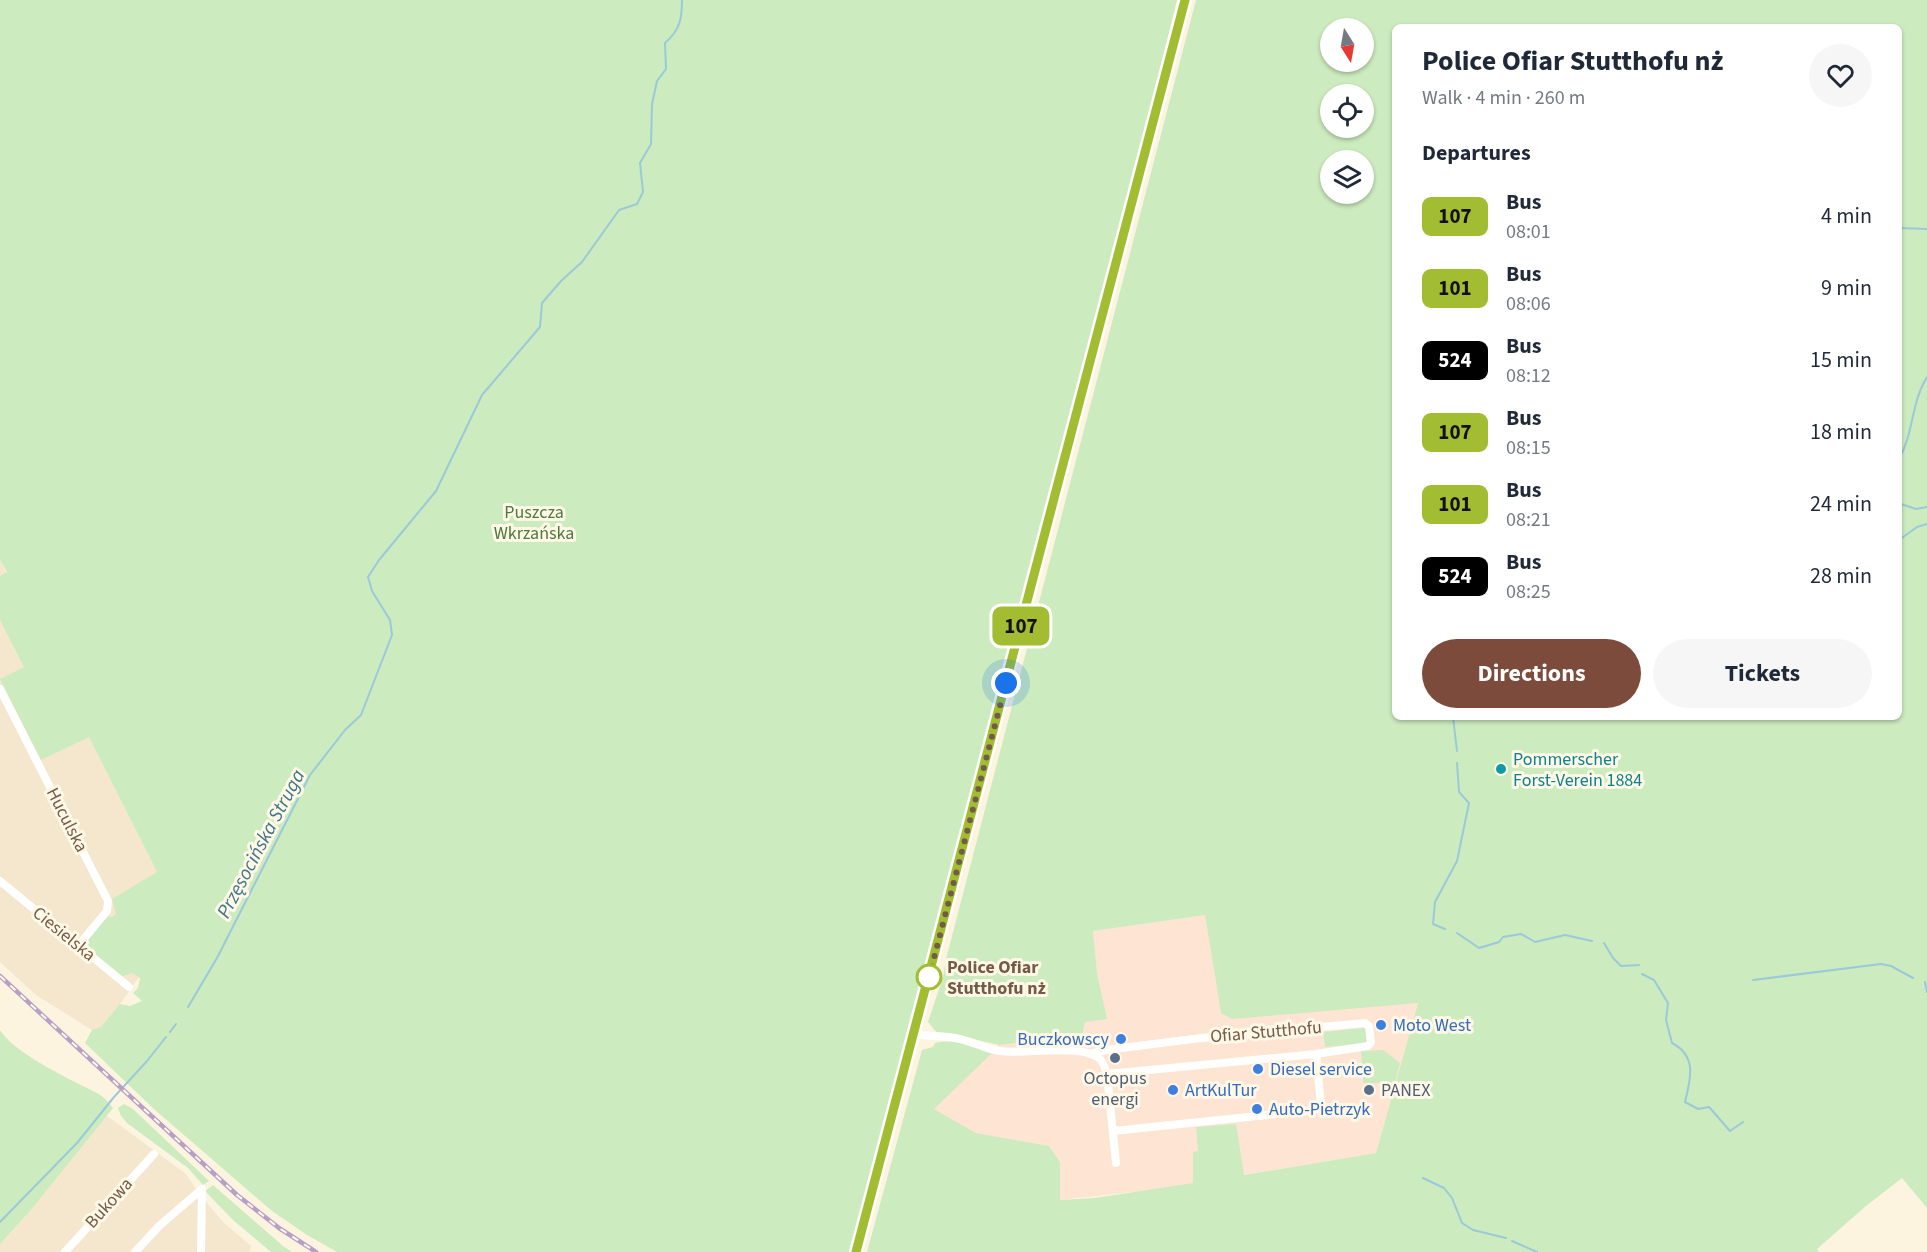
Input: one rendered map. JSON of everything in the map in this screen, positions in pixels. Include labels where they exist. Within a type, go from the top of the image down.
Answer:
[{"type":"street","points":[[856,1252],[1185,0]]},
{"type":"street","name":"Huculska","points":[[0,689],[108,901],[106,911],[78,946]]},
{"type":"street","name":"Ciesielska","points":[[0,882],[129,987]]},
{"type":"street","name":"Ofiar Stutthofu","points":[[914,1034],[935,1038],[958,1038],[998,1051],[1044,1050],[1090,1054],[1202,1038],[1365,1023],[1369,1026],[1371,1042],[1368,1046],[1316,1054],[1107,1074]]},
{"type":"street","points":[[1090,1054],[1100,1059],[1107,1074],[1116,1163]]},
{"type":"street","name":"Ofiar Stutthofu","points":[[1113,1131],[1315,1110],[1321,1105],[1316,1054]]},
{"type":"street","name":"Bukowa","points":[[65,1252],[154,1154]]},
{"type":"street","points":[[135,1252],[159,1226],[202,1189],[201,1252]]},
{"type":"shaded area","points":[[0,560],[157,872],[159,949],[101,1027],[92,1030],[36,995],[0,962]]},
{"type":"shaded area","points":[[1205,915],[1221,1013],[1418,1002],[1376,1153],[1151,1190],[1060,1200],[1060,1162],[1049,1146],[976,1133],[933,1109],[999,1045],[1082,1036],[1085,1022],[1106,1018],[1097,973],[1093,931]]},
{"type":"shaded area","points":[[106,1115],[186,1174],[223,1222],[251,1246],[250,1252],[0,1252],[0,1244],[30,1211]]},
{"type":"green space","name":"Puszcza Wkrzańska","points":[[0,0],[1177,0],[1018,627],[849,1252],[337,1252],[272,1211],[155,1110],[85,1043],[92,1030],[101,1027],[120,1004],[130,1006],[142,1001],[133,993],[138,988],[140,978],[132,973],[121,977],[84,945],[107,916],[112,917],[116,914],[112,899],[157,872],[89,737],[41,760],[0,679],[24,667],[0,620],[0,576],[7,572],[0,560]]},
{"type":"green space","points":[[1196,0],[1927,0],[1927,1208],[1902,1178],[1817,1249],[1819,1252],[867,1252],[922,1050],[933,1047],[935,1043],[957,1042],[992,1053],[934,1109],[976,1133],[1049,1146],[1060,1162],[1060,1200],[1095,1198],[1193,1183],[1193,1152],[1198,1151],[1196,1127],[1236,1124],[1244,1175],[1376,1153],[1418,1003],[1232,1019],[1221,1013],[1205,915],[1093,931],[1097,973],[1107,1019],[1085,1022],[1082,1036],[999,1045],[956,1035],[938,1034],[928,1022],[943,977]]},
{"type":"green space","points":[[1365,1028],[1367,1043],[1325,1047],[1323,1032]]},
{"type":"green space","points":[[0,1030],[23,1052],[100,1095],[113,1108],[30,1211],[0,1244]]},
{"type":"green space","points":[[1383,1050],[1400,1063],[1395,1083],[1363,1083],[1361,1051]]},
{"type":"green space","points":[[124,1104],[133,1109],[209,1181],[203,1185],[188,1168],[127,1123],[118,1108]]},
{"type":"green space","points":[[213,1185],[292,1252],[271,1252],[233,1220],[205,1191]]},
{"type":"waterway","name":"Przęsocińska Struga","points":[[188,1007],[217,958],[310,775],[345,730],[361,715],[392,635],[390,620],[372,591],[368,577],[379,560],[436,491],[482,395],[540,327],[542,303],[582,262],[619,210],[637,204],[643,192],[640,163],[651,144],[652,104],[657,81],[666,69],[665,43],[679,24],[682,0]]},
{"type":"waterway","points":[[1902,228],[1927,229]]},
{"type":"waterway","points":[[1902,453],[1918,397],[1927,377]]},
{"type":"waterway","points":[[1902,504],[1916,509],[1927,507]]},
{"type":"waterway","points":[[1902,538],[1917,527],[1927,524]]},
{"type":"waterway","points":[[1453,720],[1457,751]]},
{"type":"waterway","points":[[1445,929],[1433,924],[1435,902],[1457,861],[1469,803],[1459,792],[1457,763]]},
{"type":"waterway","points":[[1457,933],[1479,948],[1499,942],[1503,937],[1521,934],[1535,942],[1565,935],[1592,941]]},
{"type":"waterway","points":[[1604,943],[1621,966],[1639,965]]},
{"type":"waterway","points":[[1753,980],[1881,964],[1891,966],[1913,978]]},
{"type":"waterway","points":[[1642,974],[1654,980],[1668,1003],[1666,1020],[1672,1043],[1680,1048],[1689,1061],[1690,1076],[1685,1102],[1698,1109],[1709,1107],[1730,1131],[1743,1122]]},
{"type":"waterway","points":[[1925,982],[1927,992]]},
{"type":"waterway","name":"Przęsocińska Struga","points":[[170,1032],[176,1024]]},
{"type":"waterway","name":"Przęsocińska Struga","points":[[0,1222],[77,1143],[166,1037]]},
{"type":"waterway","points":[[1423,1178],[1444,1188],[1452,1198],[1462,1223],[1473,1230],[1506,1238]]},
{"type":"waterway","points":[[1512,1241],[1537,1252]]},
{"type":"railway","points":[[0,976],[237,1195],[279,1228],[316,1252]]},
{"type":"bus line","name":"107","points":[[856,1252],[1185,0]]},
{"type":"place","name":"Pommerscher Forst-Verein 1884","points":[[1501,769]]},
{"type":"place","name":"Police Ofiar Stutthofu nż","points":[[929,977]]},
{"type":"place","name":"Moto West","points":[[1381,1025]]},
{"type":"place","name":"Buczkowscy","points":[[1121,1039]]},
{"type":"place","name":"Octopus energi","points":[[1115,1058]]},
{"type":"place","name":"Diesel service","points":[[1258,1069]]},
{"type":"place","name":"ArtKulTur","points":[[1173,1090]]},
{"type":"place","name":"PANEX","points":[[1369,1090]]},
{"type":"place","name":"Auto-Pietrzyk","points":[[1257,1109]]},
{"type":"route","points":[[929,977],[1006,683]]}]
